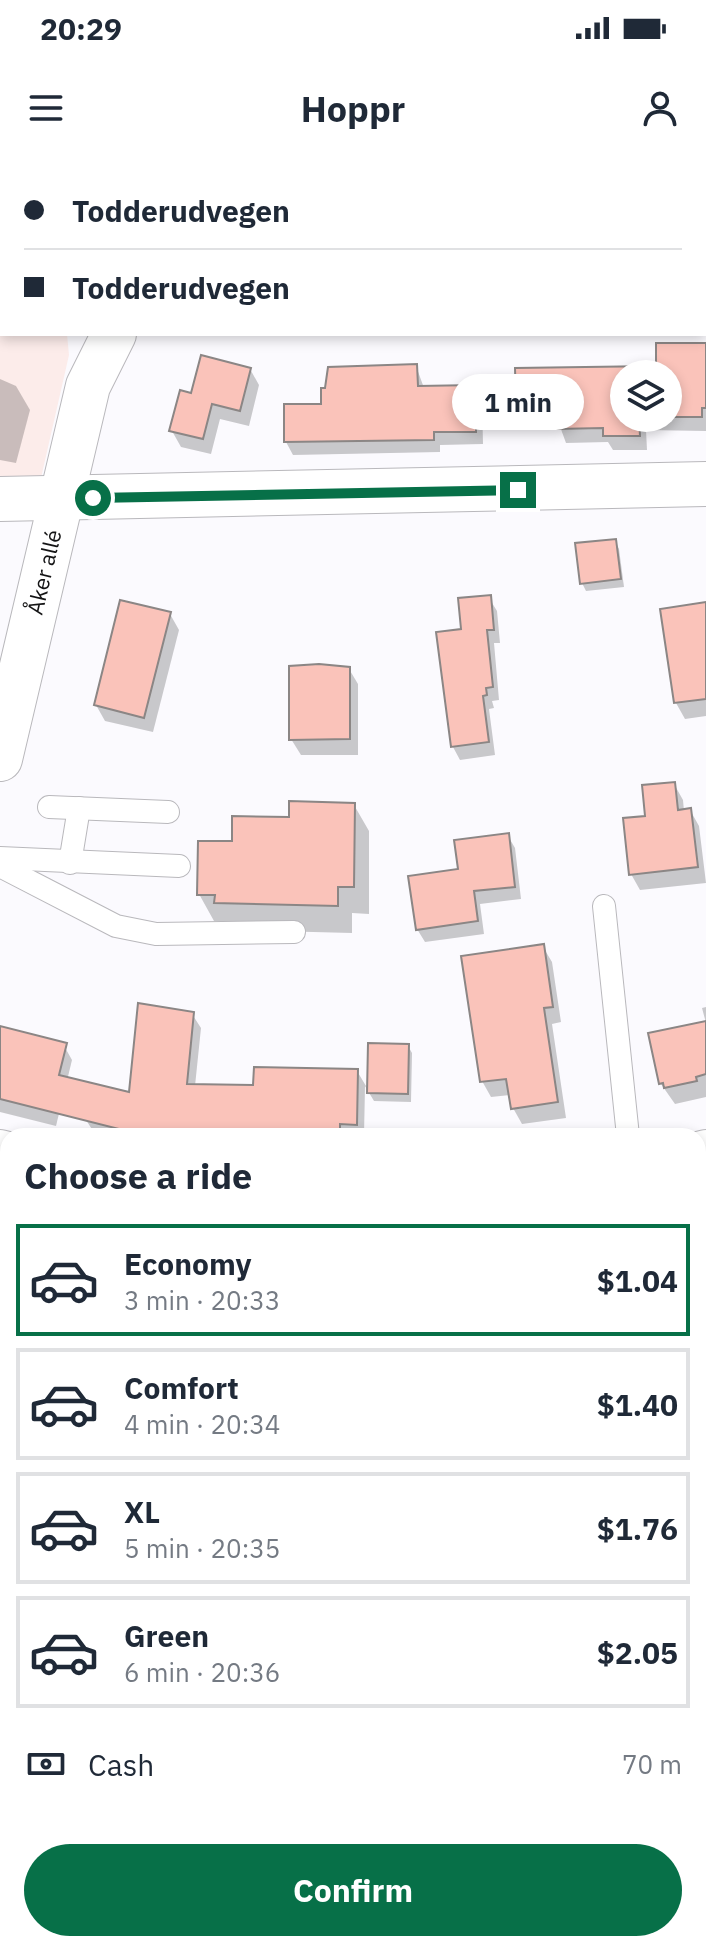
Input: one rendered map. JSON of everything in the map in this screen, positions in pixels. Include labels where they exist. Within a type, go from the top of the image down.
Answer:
[{"type":"street","name":"Åker allé","points":[[81,336],[88,386]]},
{"type":"street","name":"Åker allé","points":[[0,759],[88,386],[113,336]]},
{"type":"street","points":[[0,499],[706,484]]},
{"type":"lane","points":[[49,807],[168,812]]},
{"type":"lane","points":[[70,863],[79,808]]},
{"type":"lane","points":[[0,858],[179,866]]},
{"type":"lane","points":[[0,866],[116,926],[156,934],[294,932]]},
{"type":"lane","points":[[604,906],[627,1128]]},
{"type":"shaded area","points":[[0,336],[67,336],[69,355],[41,478],[0,479]]},
{"type":"building","points":[[656,343],[706,343],[706,408],[702,408],[702,417],[682,417],[682,360],[656,360]]},
{"type":"building","points":[[201,355],[251,368],[240,411],[212,404],[203,439],[169,431],[180,390],[191,393]]},
{"type":"building","points":[[417,364],[418,386],[476,385],[476,432],[434,432],[434,440],[284,442],[284,404],[321,404],[321,388],[325,388],[328,367]]},
{"type":"building","points":[[610,367],[610,432],[640,432],[640,436],[603,436],[603,428],[556,429],[556,407],[516,407],[515,368]]},
{"type":"building","points":[[616,539],[621,579],[580,584],[575,543]]},
{"type":"building","points":[[491,595],[494,630],[487,630],[493,687],[486,688],[487,695],[483,696],[489,742],[451,747],[436,632],[461,629],[458,598]]},
{"type":"building","points":[[120,600],[171,612],[144,718],[94,705]]},
{"type":"building","points":[[706,602],[706,699],[674,703],[660,609]]},
{"type":"building","points":[[319,664],[350,667],[350,739],[289,740],[289,666]]},
{"type":"building","points":[[675,782],[678,810],[691,808],[698,867],[629,875],[623,818],[645,816],[642,785]]},
{"type":"building","points":[[289,801],[355,803],[354,887],[338,887],[338,906],[214,903],[215,895],[197,895],[198,841],[232,841],[232,816],[289,817]]},
{"type":"building","points":[[509,833],[515,887],[474,891],[478,921],[416,930],[408,876],[458,869],[454,840]]},
{"type":"building","points":[[544,944],[553,1007],[544,1008],[558,1102],[511,1109],[506,1079],[480,1082],[461,956]]},
{"type":"building","points":[[138,1003],[194,1012],[187,1084],[253,1085],[254,1067],[358,1069],[357,1125],[340,1124],[340,1128],[115,1128],[0,1099],[0,1026],[67,1043],[59,1075],[129,1092]]},
{"type":"building","points":[[706,1021],[706,1074],[696,1077],[697,1081],[664,1088],[663,1083],[659,1084],[648,1033]]},
{"type":"building","points":[[368,1043],[409,1044],[408,1094],[367,1093]]},
{"type":"route","points":[[93,498],[518,490]]}]
